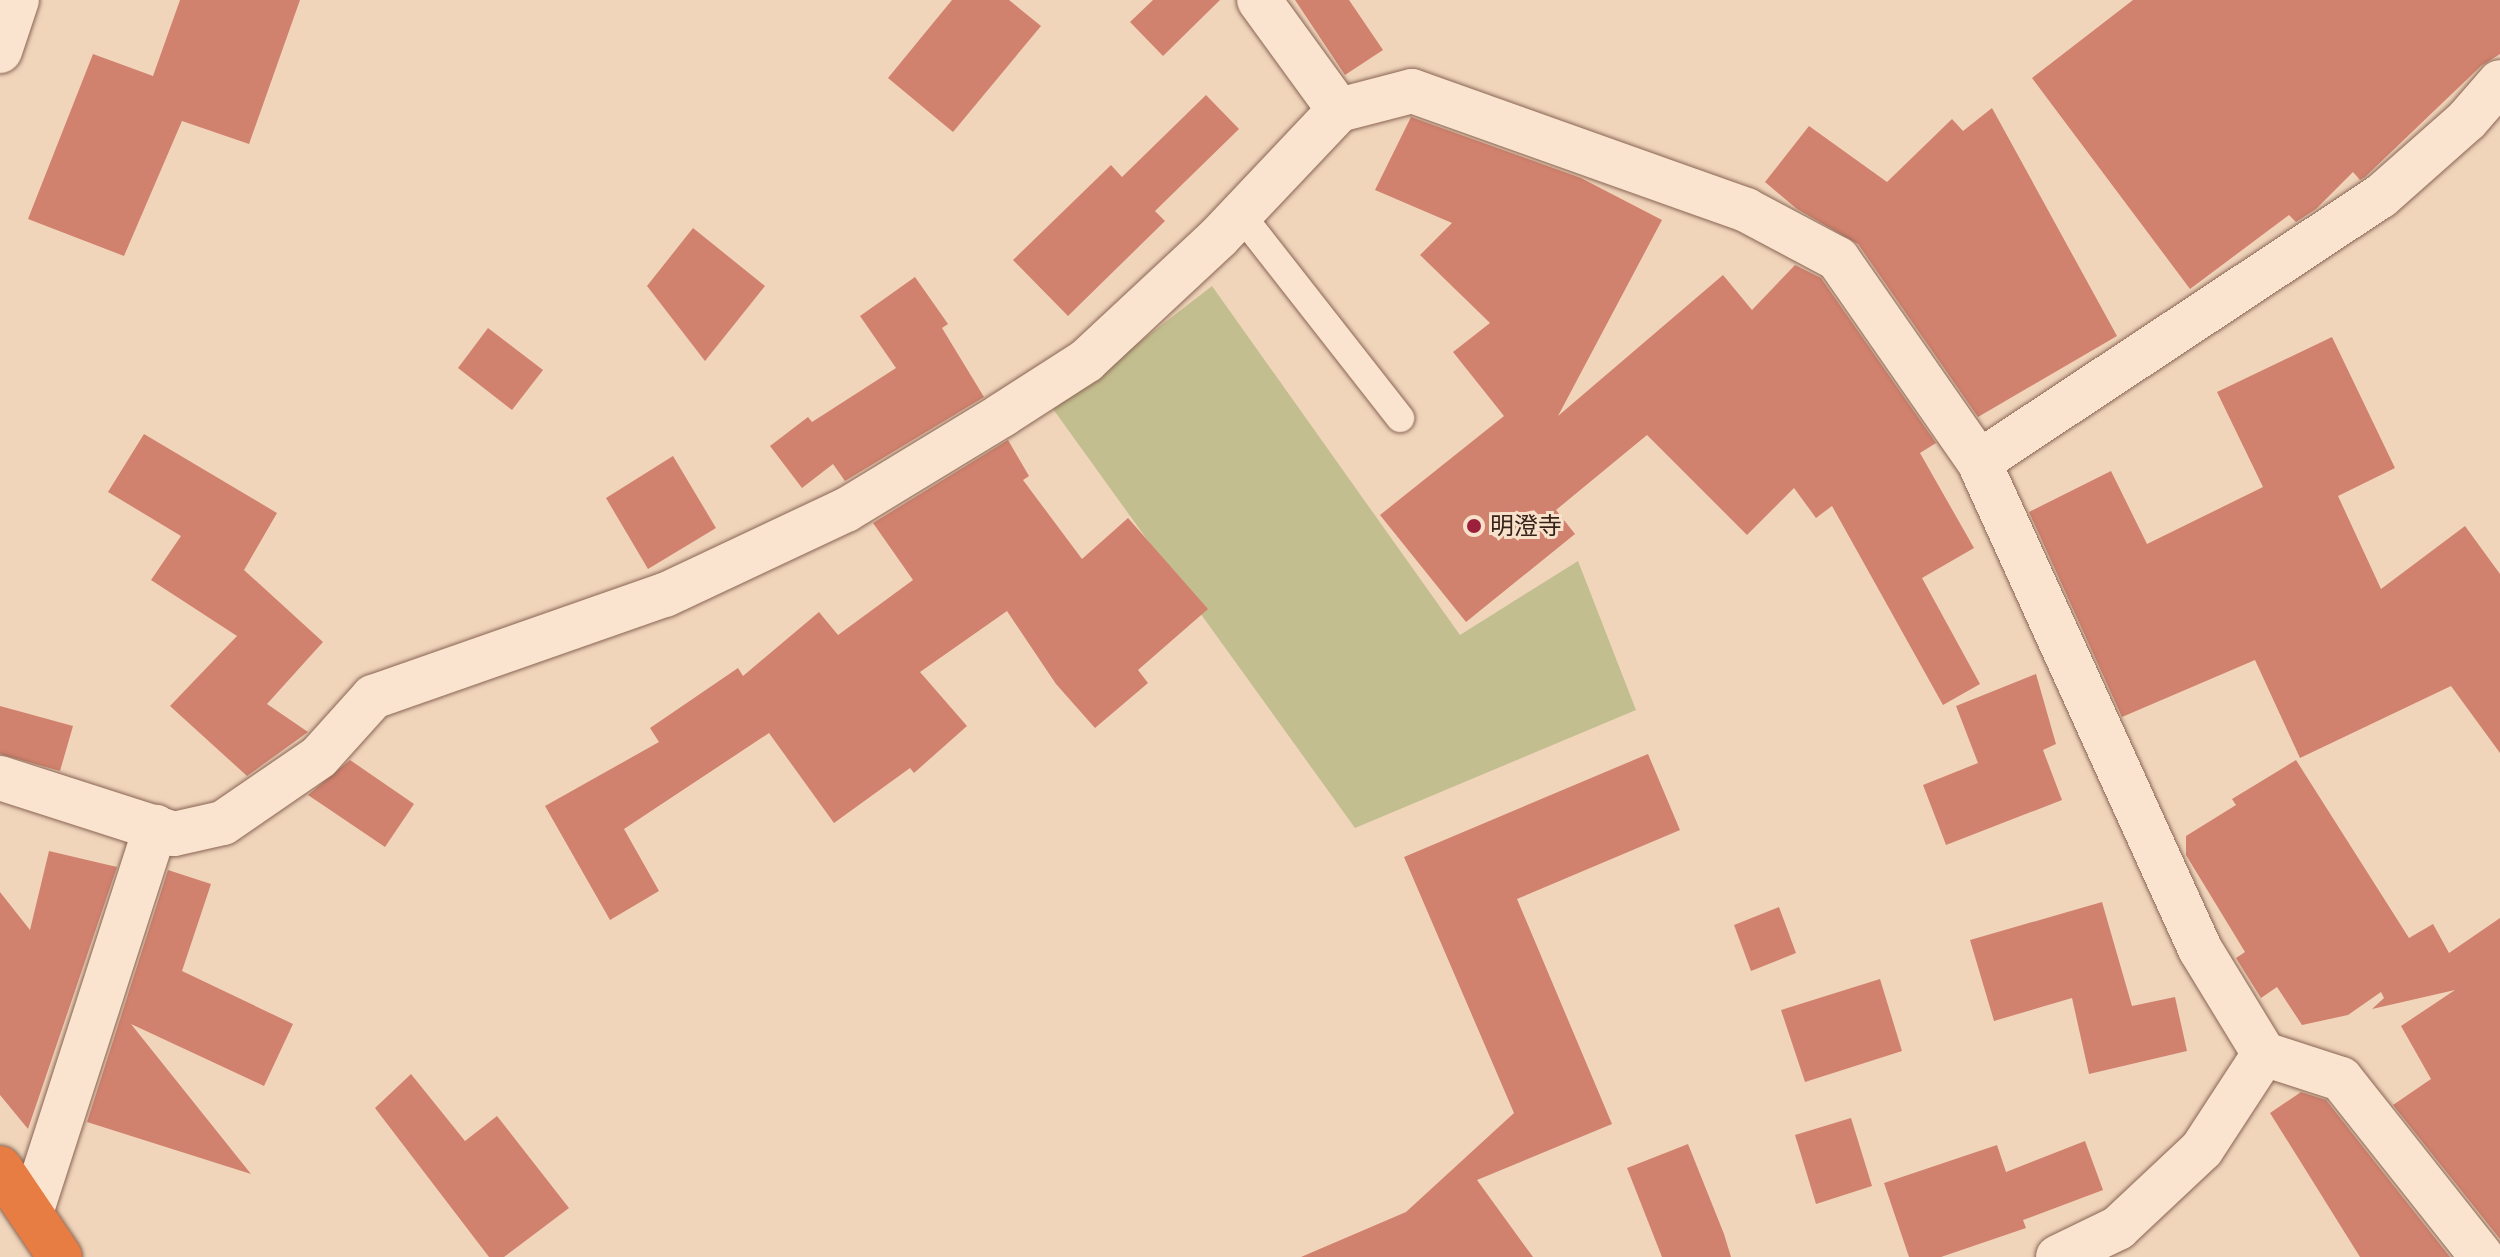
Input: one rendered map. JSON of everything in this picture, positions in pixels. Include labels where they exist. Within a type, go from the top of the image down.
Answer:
[{"type":"highway","points":[[0,1168],[60,1257]]},
{"type":"street","points":[[0,51],[17,0]]},
{"type":"street","points":[[1259,0],[1339,110]]},
{"type":"street","points":[[1979,462],[2380,197],[2467,120],[2500,82]]},
{"type":"street","points":[[0,778],[174,834],[223,823],[319,757],[373,697],[665,595],[846,510],[1086,361],[1241,215],[1339,110],[1412,91],[1746,210],[1838,259],[1979,462],[2200,949],[2264,1054],[2341,1079],[2482,1257]]},
{"type":"street","points":[[31,1213],[156,827]]},
{"type":"street","points":[[2058,1257],[2118,1228],[2202,1149],[2264,1054]]},
{"type":"lane","points":[[1241,215],[1400,418]]},
{"type":"shaded area","points":[[1212,286],[1460,635],[1578,561],[1636,710],[1355,828],[1053,409]]},
{"type":"building","points":[[180,0],[300,0],[249,144],[182,121],[124,256],[28,219],[93,54],[153,76]]},
{"type":"building","points":[[952,0],[1009,0],[1041,26],[953,132],[888,78]]},
{"type":"building","points":[[1153,0],[1220,0],[1163,56],[1130,22]]},
{"type":"building","points":[[1295,0],[1349,0],[1383,50],[1345,75]]},
{"type":"building","points":[[2133,0],[2500,0],[2500,54],[2481,66],[2365,177],[2360,180],[2353,172],[2316,209],[2296,222],[2289,215],[2190,289],[2032,78]]},
{"type":"building","points":[[1206,95],[1239,129],[1155,211],[1165,221],[1068,316],[1013,260],[1111,165],[1122,177]]},
{"type":"building","points":[[1992,108],[2117,336],[1978,417],[1858,244],[1797,209],[1765,182],[1809,126],[1887,182],[1952,119],[1963,131]]},
{"type":"building","points":[[1411,117],[1581,178],[1662,220],[1558,416],[1723,275],[1752,310],[1795,265],[1821,278],[1936,443],[1920,453],[1974,548],[1922,578],[1980,684],[1943,705],[1832,506],[1816,518],[1794,488],[1747,535],[1647,435],[1556,510],[1575,534],[1466,622],[1380,515],[1504,416],[1453,352],[1490,323],[1420,255],[1452,223],[1375,190]]},
{"type":"building","points":[[693,228],[765,286],[705,361],[647,286]]},
{"type":"building","points":[[915,277],[948,324],[942,328],[984,397],[845,481],[833,464],[802,488],[770,446],[808,417],[812,422],[896,368],[860,316]]},
{"type":"building","points":[[488,328],[543,370],[512,410],[458,368]]},
{"type":"building","points":[[2332,337],[2395,468],[2338,496],[2381,589],[2465,526],[2500,574],[2500,753],[2451,686],[2300,758],[2255,660],[2122,717],[2029,512],[2111,471],[2147,544],[2263,487],[2217,392]]},
{"type":"building","points":[[144,434],[277,513],[244,570],[323,642],[267,704],[308,732],[247,776],[170,706],[237,636],[151,580],[181,536],[108,492]]},
{"type":"building","points":[[1008,440],[1029,476],[1023,480],[1082,559],[1128,518],[1208,609],[1138,670],[1148,683],[1095,728],[1056,684],[1007,611],[920,672],[967,726],[914,773],[910,768],[834,823],[769,733],[624,829],[659,891],[610,920],[545,806],[659,742],[650,728],[738,668],[743,676],[819,612],[838,635],[913,580],[873,523]]},
{"type":"building","points":[[673,456],[716,528],[648,569],[606,498]]},
{"type":"building","points":[[2036,674],[2056,744],[2043,750],[2062,800],[1946,845],[1923,785],[1978,763],[1956,706]]},
{"type":"building","points":[[0,706],[73,726],[60,771],[0,754]]},
{"type":"building","points":[[1648,754],[1680,830],[1517,899],[1612,1124],[1477,1180],[1533,1257],[1301,1257],[1406,1212],[1514,1113],[1404,857]]},
{"type":"building","points":[[350,760],[414,804],[385,847],[308,795]]},
{"type":"building","points":[[2296,760],[2409,938],[2433,924],[2449,953],[2500,918],[2500,1239],[2393,1105],[2431,1079],[2401,1026],[2455,990],[2372,1009],[2384,998],[2381,992],[2348,1015],[2302,1025],[2277,987],[2261,998],[2236,958],[2245,952],[2186,855],[2186,836],[2236,805],[2232,799]]},
{"type":"building","points":[[49,851],[117,867],[28,1129],[0,1095],[0,892],[30,930]]},
{"type":"building","points":[[168,870],[211,884],[182,971],[293,1024],[264,1086],[131,1024],[251,1174],[87,1122]]},
{"type":"building","points":[[2102,902],[2132,1006],[2175,997],[2187,1051],[2089,1074],[2072,998],[1994,1021],[1970,940]]},
{"type":"building","points":[[1779,907],[1796,953],[1751,971],[1734,925]]},
{"type":"building","points":[[1880,979],[1902,1051],[1805,1082],[1781,1010]]},
{"type":"building","points":[[411,1074],[465,1141],[497,1116],[569,1208],[504,1257],[489,1257],[375,1108]]},
{"type":"building","points":[[2301,1092],[2326,1100],[2450,1257],[2360,1257],[2270,1113]]},
{"type":"building","points":[[1851,1118],[1872,1186],[1816,1204],[1795,1135]]},
{"type":"building","points":[[2085,1141],[2103,1190],[2023,1220],[2026,1228],[1941,1257],[1909,1257],[1884,1183],[1997,1145],[2006,1172]]},
{"type":"building","points":[[1688,1144],[1731,1257],[1662,1257],[1627,1168]]},
{"type":"place","name":"明澄寺","points":[[1474,526]]}]
